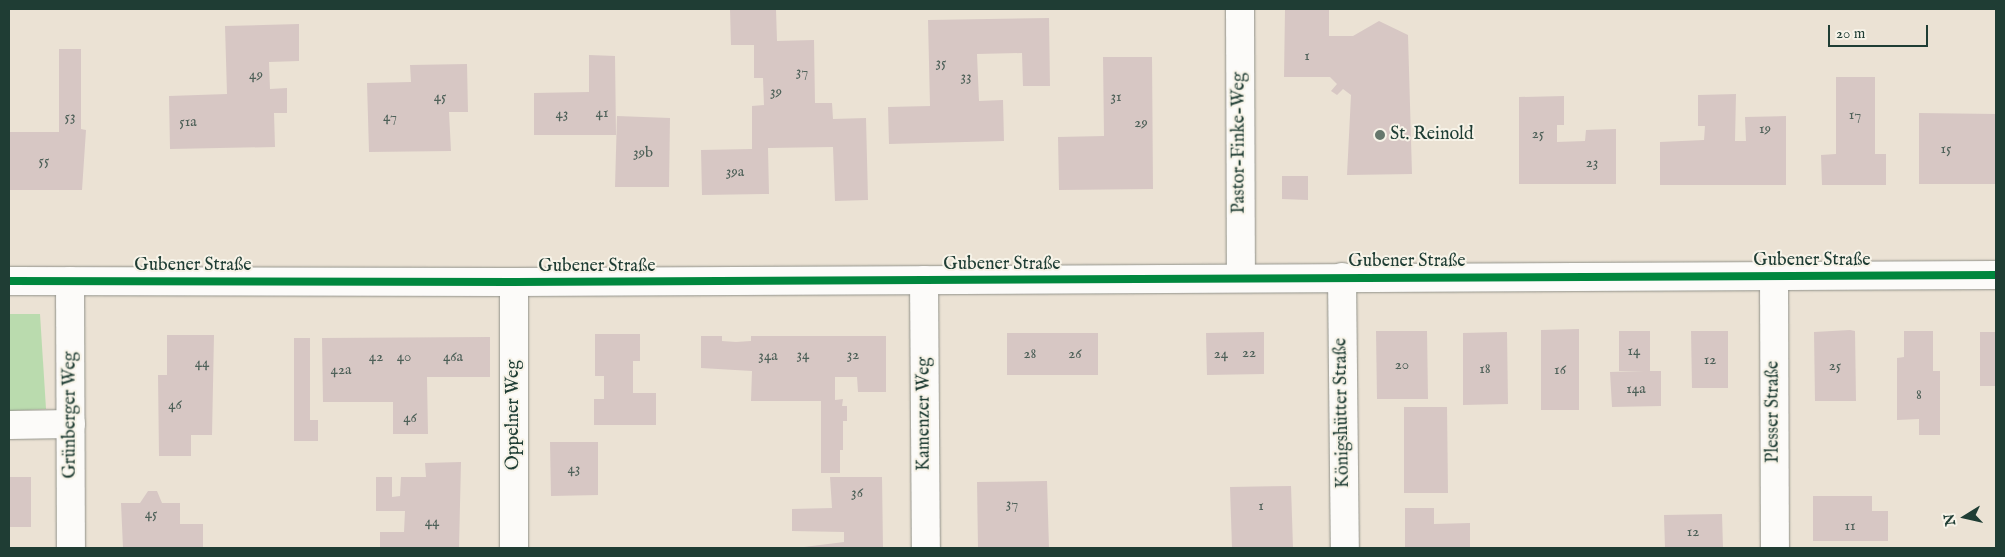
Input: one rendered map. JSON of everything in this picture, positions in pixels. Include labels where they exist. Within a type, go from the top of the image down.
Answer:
[{"type":"street","name":"Pastor-Finke-Weg","points":[[1240,9],[1241,278]]},
{"type":"street","name":"Gubener Straße","points":[[9,281],[514,282],[1996,275]]},
{"type":"street","name":"Königshütter Straße","points":[[1342,277],[1345,548]]},
{"type":"street","name":"Plesser Straße","points":[[1774,277],[1775,548]]},
{"type":"street","name":"Kamenzer Weg","points":[[924,280],[926,548]]},
{"type":"street","name":"Grünberger Weg","points":[[70,281],[72,548]]},
{"type":"street","name":"Oppelner Weg","points":[[514,282],[514,548]]},
{"type":"street","points":[[9,425],[71,424]]},
{"type":"green space","points":[[9,314],[40,314],[46,409],[9,411]]},
{"type":"building","points":[[730,9],[776,9],[777,41],[814,40],[815,103],[832,103],[833,119],[866,118],[868,200],[835,201],[833,147],[768,148],[769,194],[702,195],[701,150],[752,149],[752,106],[764,105],[763,78],[754,78],[754,45],[731,45]]},
{"type":"building","name":"St. Reinold","points":[[1285,9],[1329,9],[1329,36],[1353,36],[1379,21],[1408,35],[1412,174],[1347,175],[1351,95],[1343,89],[1337,95],[1331,91],[1337,84],[1330,77],[1284,77]]},
{"type":"building","points":[[1049,18],[1050,86],[1023,86],[1022,53],[977,54],[979,101],[1003,100],[1004,141],[889,144],[888,107],[930,106],[928,20]]},
{"type":"building","points":[[299,24],[299,61],[269,62],[270,89],[287,88],[287,113],[274,113],[275,147],[170,149],[169,96],[227,94],[225,26]]},
{"type":"building","points":[[59,49],[81,49],[81,129],[86,130],[82,190],[9,190],[9,132],[59,132]]},
{"type":"building","points":[[589,55],[615,56],[616,135],[534,135],[534,93],[589,92]]},
{"type":"building","points":[[1103,57],[1152,57],[1153,189],[1059,190],[1058,137],[1104,136]]},
{"type":"building","points":[[467,64],[468,112],[449,112],[451,151],[369,152],[367,83],[411,82],[410,65]]},
{"type":"building","points":[[1836,77],[1875,77],[1875,154],[1886,154],[1886,185],[1822,185],[1821,155],[1836,154]]},
{"type":"building","points":[[1736,94],[1735,141],[1746,141],[1745,117],[1786,116],[1786,185],[1660,185],[1660,142],[1704,140],[1705,126],[1698,126],[1698,95]]},
{"type":"building","points":[[1564,96],[1564,125],[1557,125],[1557,142],[1585,141],[1586,130],[1616,129],[1616,184],[1519,184],[1519,97]]},
{"type":"building","points":[[1919,113],[1996,114],[1996,184],[1919,184]]},
{"type":"building","points":[[617,116],[670,118],[669,187],[615,187]]},
{"type":"building","points":[[1282,176],[1308,176],[1308,200],[1282,199]]},
{"type":"building","points":[[1579,329],[1579,410],[1541,410],[1541,330]]},
{"type":"building","points":[[1376,331],[1427,331],[1428,399],[1377,399]]},
{"type":"building","points":[[1619,331],[1650,331],[1650,371],[1661,371],[1661,406],[1612,407],[1610,372],[1644,371],[1619,371]]},
{"type":"building","points":[[1691,331],[1728,331],[1728,388],[1692,388]]},
{"type":"building","points":[[1855,331],[1856,401],[1815,401],[1814,332]]},
{"type":"building","points":[[1904,331],[1933,331],[1933,371],[1940,371],[1940,435],[1919,435],[1919,419],[1897,420],[1897,358],[1904,357]]},
{"type":"building","points":[[1264,332],[1264,374],[1207,375],[1206,333]]},
{"type":"building","points":[[1507,332],[1508,404],[1463,405],[1463,333]]},
{"type":"building","points":[[1980,332],[1996,332],[1996,386],[1980,386]]},
{"type":"building","points":[[1007,333],[1098,333],[1098,375],[1007,375]]},
{"type":"building","points":[[595,334],[640,334],[640,361],[633,361],[633,393],[656,393],[656,425],[594,425],[594,399],[604,399],[604,376],[595,376]]},
{"type":"building","points":[[167,335],[214,335],[212,435],[191,435],[191,456],[159,456],[158,375],[167,375]]},
{"type":"building","points":[[701,336],[722,336],[722,341],[736,342],[751,341],[751,336],[886,336],[886,392],[858,392],[857,377],[835,377],[835,400],[843,399],[842,406],[847,406],[847,421],[843,421],[843,450],[840,450],[840,473],[821,473],[821,401],[751,401],[752,371],[701,368]]},
{"type":"building","points":[[490,337],[490,377],[427,377],[428,434],[393,434],[393,402],[323,402],[322,338]]},
{"type":"building","points":[[294,338],[310,338],[310,420],[318,420],[318,441],[294,441]]},
{"type":"building","points":[[1404,407],[1447,407],[1448,493],[1404,493]]},
{"type":"building","points":[[550,442],[598,442],[598,495],[551,496]]},
{"type":"building","points":[[461,462],[459,548],[380,548],[380,532],[404,532],[405,511],[376,511],[376,477],[392,477],[392,497],[400,496],[401,477],[426,477],[425,463]]},
{"type":"building","points":[[9,477],[31,477],[31,527],[9,527]]},
{"type":"building","points":[[830,477],[882,477],[883,548],[796,548],[844,542],[844,532],[792,531],[792,509],[832,508]]},
{"type":"building","points":[[1047,481],[1049,548],[978,548],[977,482]]},
{"type":"building","points":[[1291,486],[1293,548],[1232,548],[1230,487]]},
{"type":"building","points":[[148,491],[157,491],[162,503],[180,503],[180,524],[203,524],[203,548],[123,548],[121,503],[140,503]]},
{"type":"building","points":[[1813,496],[1872,496],[1872,511],[1888,511],[1888,541],[1813,541]]},
{"type":"building","points":[[1405,508],[1434,508],[1434,524],[1470,523],[1470,548],[1405,548]]},
{"type":"building","points":[[1722,514],[1723,548],[1665,548],[1664,515]]},
{"type":"cycle path","points":[[9,281],[514,282],[1996,275]]},
{"type":"place","name":"St. Reinold","points":[[1380,135]]}]
